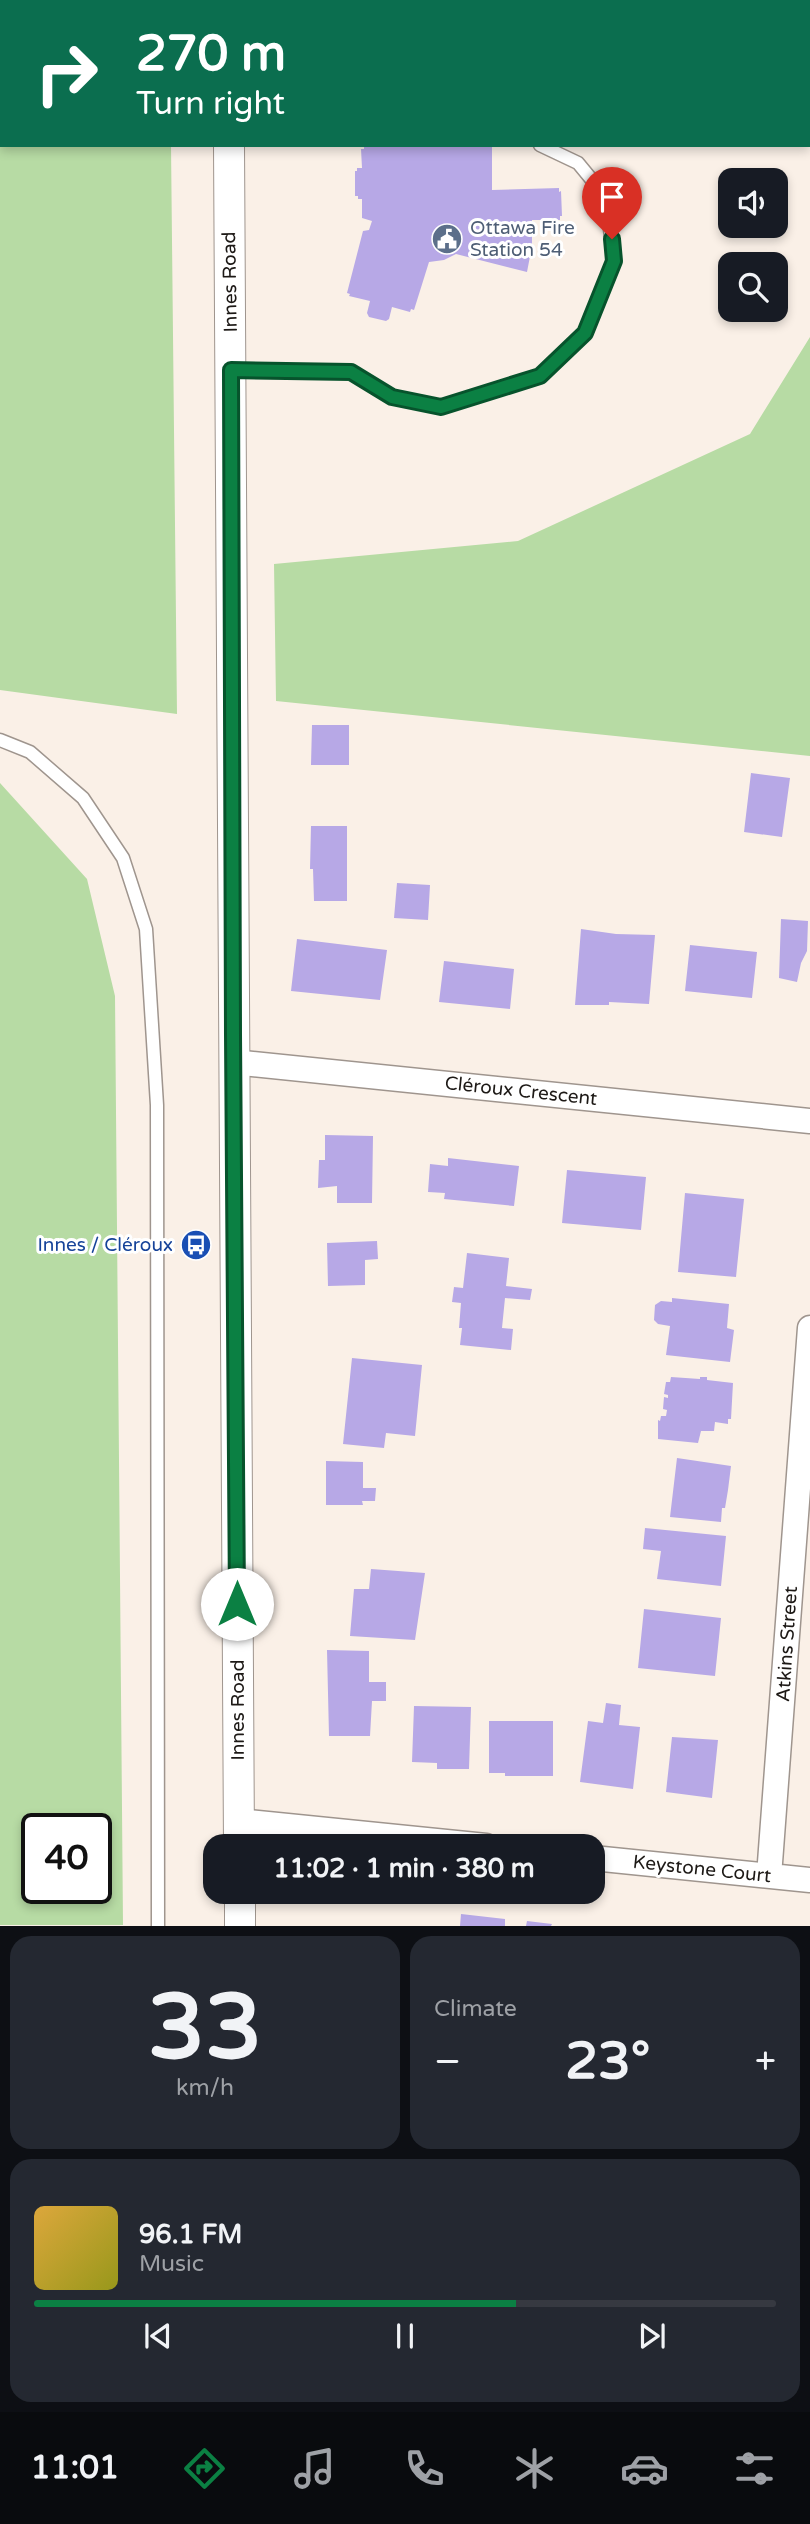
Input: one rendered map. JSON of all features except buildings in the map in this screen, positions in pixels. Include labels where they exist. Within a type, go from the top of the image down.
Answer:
[{"type":"street","name":"Innes Road","points":[[229,147],[239,1834]]},
{"type":"street","name":"Cléroux Crescent","points":[[233,1062],[810,1121]]},
{"type":"street","name":"Atkins Street","points":[[769,1876],[810,1328]]},
{"type":"street","name":"Keystone Court","points":[[605,1858],[810,1880]]},
{"type":"street","points":[[240,1904],[240,1926]]},
{"type":"lane","points":[[231,370],[351,372],[392,397],[441,407],[540,376],[585,333],[614,261],[606,197],[578,163],[544,147]]},
{"type":"lane","points":[[0,740],[30,752],[83,798],[123,858],[146,929],[157,1105],[158,1926]]},
{"type":"green space","points":[[0,147],[171,147],[177,714],[0,690]]},
{"type":"green space","points":[[810,337],[810,756],[276,701],[274,564],[518,541],[750,434]]},
{"type":"green space","points":[[0,783],[87,879],[115,996],[123,1925],[0,1925]]},
{"type":"place","name":"Ottawa Fire Station 54","points":[[447,239]]},
{"type":"place","name":"Innes / Cléroux","points":[[196,1245]]},
{"type":"route","points":[[237,1604],[231,370],[351,372],[392,397],[441,407],[540,376],[585,333],[614,261],[612,239]]}]
